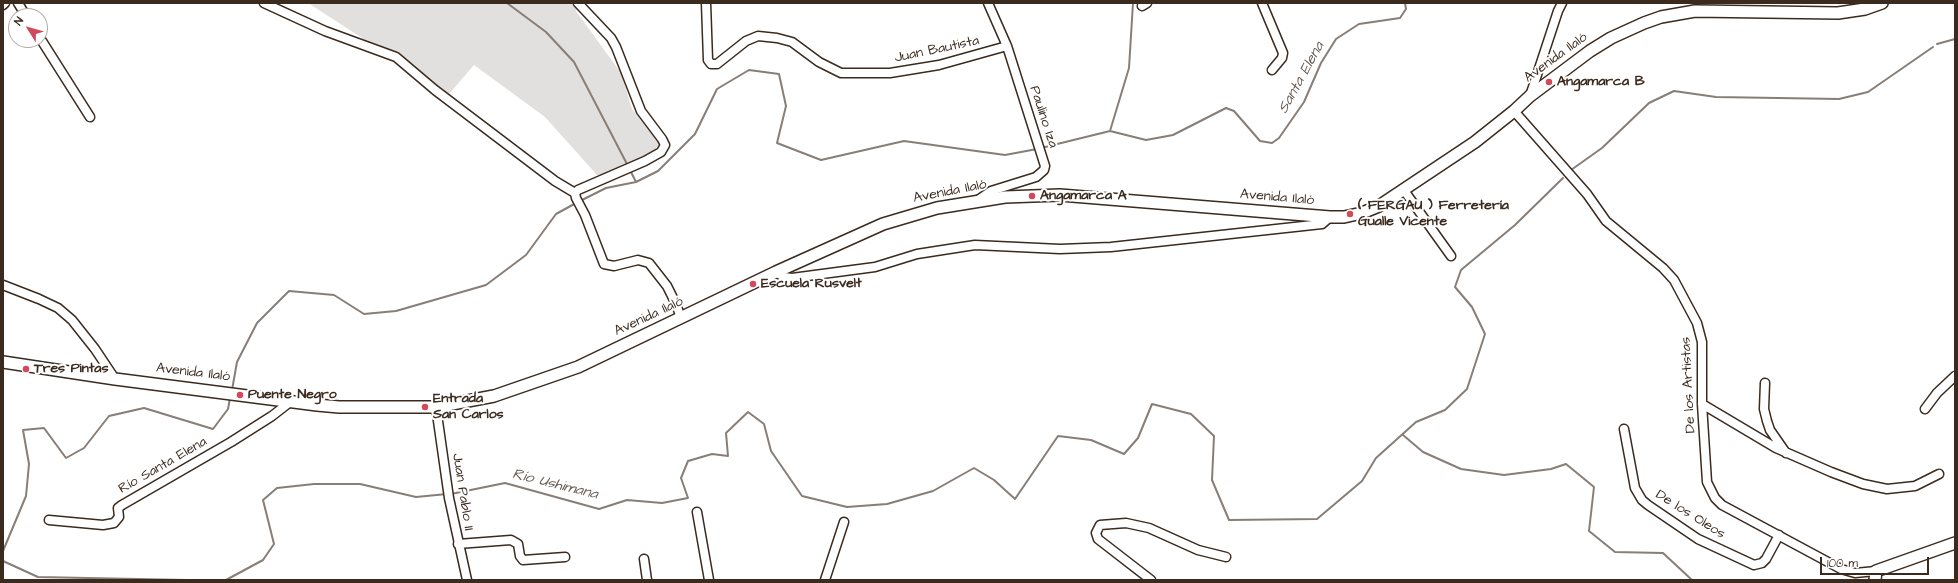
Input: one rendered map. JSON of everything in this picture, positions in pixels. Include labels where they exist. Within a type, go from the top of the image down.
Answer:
[{"type":"main road","name":"Avenida Ilaló","points":[[3,362],[115,379],[339,407],[436,407],[494,396],[578,367],[776,272],[884,224],[937,208],[1005,197],[1060,195],[1330,217],[1344,217],[1362,213],[1379,206],[1475,142],[1514,111],[1530,96],[1590,51],[1611,38],[1661,17],[1695,11],[1712,10],[1838,13],[1864,9],[1882,3]]},
{"type":"main road","points":[[1875,576],[1955,542]]},
{"type":"street","points":[[264,3],[325,30],[396,57],[435,90],[555,181],[576,195],[604,264],[614,266],[638,260],[649,263],[667,286],[681,318]]},
{"type":"street","points":[[576,195],[578,190],[645,161],[661,152],[665,145],[641,111],[616,47],[611,38],[578,3]]},
{"type":"street","name":"Juan Bautista","points":[[706,3],[708,60],[711,64],[717,64],[746,41],[758,36],[777,38],[792,42],[818,62],[841,72],[890,73],[939,66],[1007,46]]},
{"type":"street","name":"Paulino Iza","points":[[978,201],[991,191],[1036,177],[1044,170],[1045,166],[1007,46],[988,3]]},
{"type":"street","points":[[1262,3],[1283,53],[1282,58],[1272,70]]},
{"type":"street","points":[[1530,96],[1562,3]]},
{"type":"street","points":[[46,48],[90,117]]},
{"type":"street","name":"De los Artistas","points":[[1514,111],[1587,194],[1606,221],[1663,268],[1674,280],[1697,323],[1702,342],[1702,404],[1708,482],[1711,490],[1722,505],[1841,569],[1875,576]]},
{"type":"street","points":[[1403,189],[1451,256]]},
{"type":"street","points":[[776,272],[784,277],[792,278],[875,267],[917,254],[975,245],[1060,249],[1111,247],[1322,224],[1330,217]]},
{"type":"street","points":[[3,285],[58,308],[72,320],[95,349],[115,379]]},
{"type":"street","points":[[1925,409],[1937,392],[1955,376]]},
{"type":"street","points":[[1765,383],[1764,409],[1767,421],[1770,430],[1787,453]]},
{"type":"street","name":"Río Santa Elena","points":[[49,520],[103,525],[114,523],[119,518],[118,508],[122,505],[231,442],[272,416],[290,402]]},
{"type":"street","points":[[1702,404],[1787,453],[1831,472],[1887,489],[1915,486],[1939,474]]},
{"type":"street","name":"Juan Pablo II","points":[[436,407],[449,498],[467,580]]},
{"type":"street","name":"De los Oleos","points":[[1624,429],[1635,488],[1642,500],[1648,505],[1698,539],[1754,565],[1762,563],[1766,559],[1779,535]]},
{"type":"street","points":[[698,512],[709,580]]},
{"type":"street","points":[[825,580],[844,522]]},
{"type":"street","points":[[1151,580],[1098,540],[1096,533],[1100,525],[1126,523],[1149,528],[1198,550],[1226,557]]},
{"type":"street","points":[[458,544],[511,540],[518,544],[520,556],[523,560],[565,557]]},
{"type":"street","points":[[644,559],[647,580]]},
{"type":"shaded area","points":[[308,3],[579,3],[576,11],[621,73],[632,109],[660,143],[646,162],[620,174],[597,175],[545,117],[474,65],[449,94]]},
{"type":"waterway","points":[[507,3],[546,32],[574,62],[628,166]]},
{"type":"waterway","points":[[1110,131],[1129,68],[1133,3]]},
{"type":"waterway","name":"Santa Elena","points":[[1041,148],[1110,131],[1146,140],[1173,135],[1226,108],[1234,111],[1260,141],[1272,143],[1279,138],[1304,102],[1321,63],[1336,39],[1359,24],[1400,18],[1406,9],[1405,3]]},
{"type":"waterway","points":[[1937,44],[1955,39]]},
{"type":"waterway","points":[[1571,170],[1602,148],[1649,103],[1674,91],[1716,97],[1839,99],[1868,92],[1933,47]]},
{"type":"waterway","points":[[580,201],[606,188],[636,182],[658,171],[695,134],[717,89],[749,70],[779,74],[786,106],[777,143],[821,160],[904,141],[1005,155],[1037,149]]},
{"type":"waterway","points":[[630,170],[636,182]]},
{"type":"waterway","name":"Río Ushimana","points":[[451,494],[505,483],[599,509],[627,500],[662,503],[688,498],[681,478],[688,461],[712,454],[728,456],[726,433],[748,412],[764,424],[771,451],[802,496],[847,507],[887,504],[933,491],[974,468],[994,480],[1015,499],[1058,436],[1091,440],[1124,454],[1138,438],[1152,404],[1191,414],[1214,436],[1212,480],[1229,520],[1317,519],[1362,481],[1376,458],[1416,422],[1445,410],[1467,389],[1485,334],[1472,307],[1455,287],[1461,270],[1515,225],[1563,178]]},
{"type":"waterway","points":[[232,390],[237,362],[257,323],[289,291],[334,295],[364,314],[396,311],[486,285],[526,255],[556,214],[576,203]]},
{"type":"waterway","points":[[3,551],[26,496],[29,464],[23,430],[44,428],[66,458],[84,448],[109,416],[144,408],[213,429],[228,409],[230,398]]},
{"type":"waterway","name":"Río Ushimana","points":[[1403,435],[1423,452],[1461,469],[1504,475],[1551,469],[1566,464],[1594,487],[1589,531],[1615,552],[1663,553],[1692,580]]},
{"type":"waterway","name":"Río Ushimana","points":[[226,580],[263,560],[274,544],[263,500],[277,488],[314,484],[360,484],[416,497],[447,494]]},
{"type":"waterway","name":"Río Ushimana","points":[[3,561],[38,577],[187,580]]},
{"type":"place","name":"Angamarca B","points":[[1549,82]]},
{"type":"place","name":"Angamarca A","points":[[1032,196]]},
{"type":"place","name":"( FERGAU ) Ferretería Gualle Vicente","points":[[1350,214]]},
{"type":"place","name":"Escuela Rusvelt","points":[[753,284]]},
{"type":"place","name":"Tres Pintas","points":[[26,369]]},
{"type":"place","name":"Puente Negro","points":[[240,395]]},
{"type":"place","name":"Entrada San Carlos","points":[[425,407]]}]
